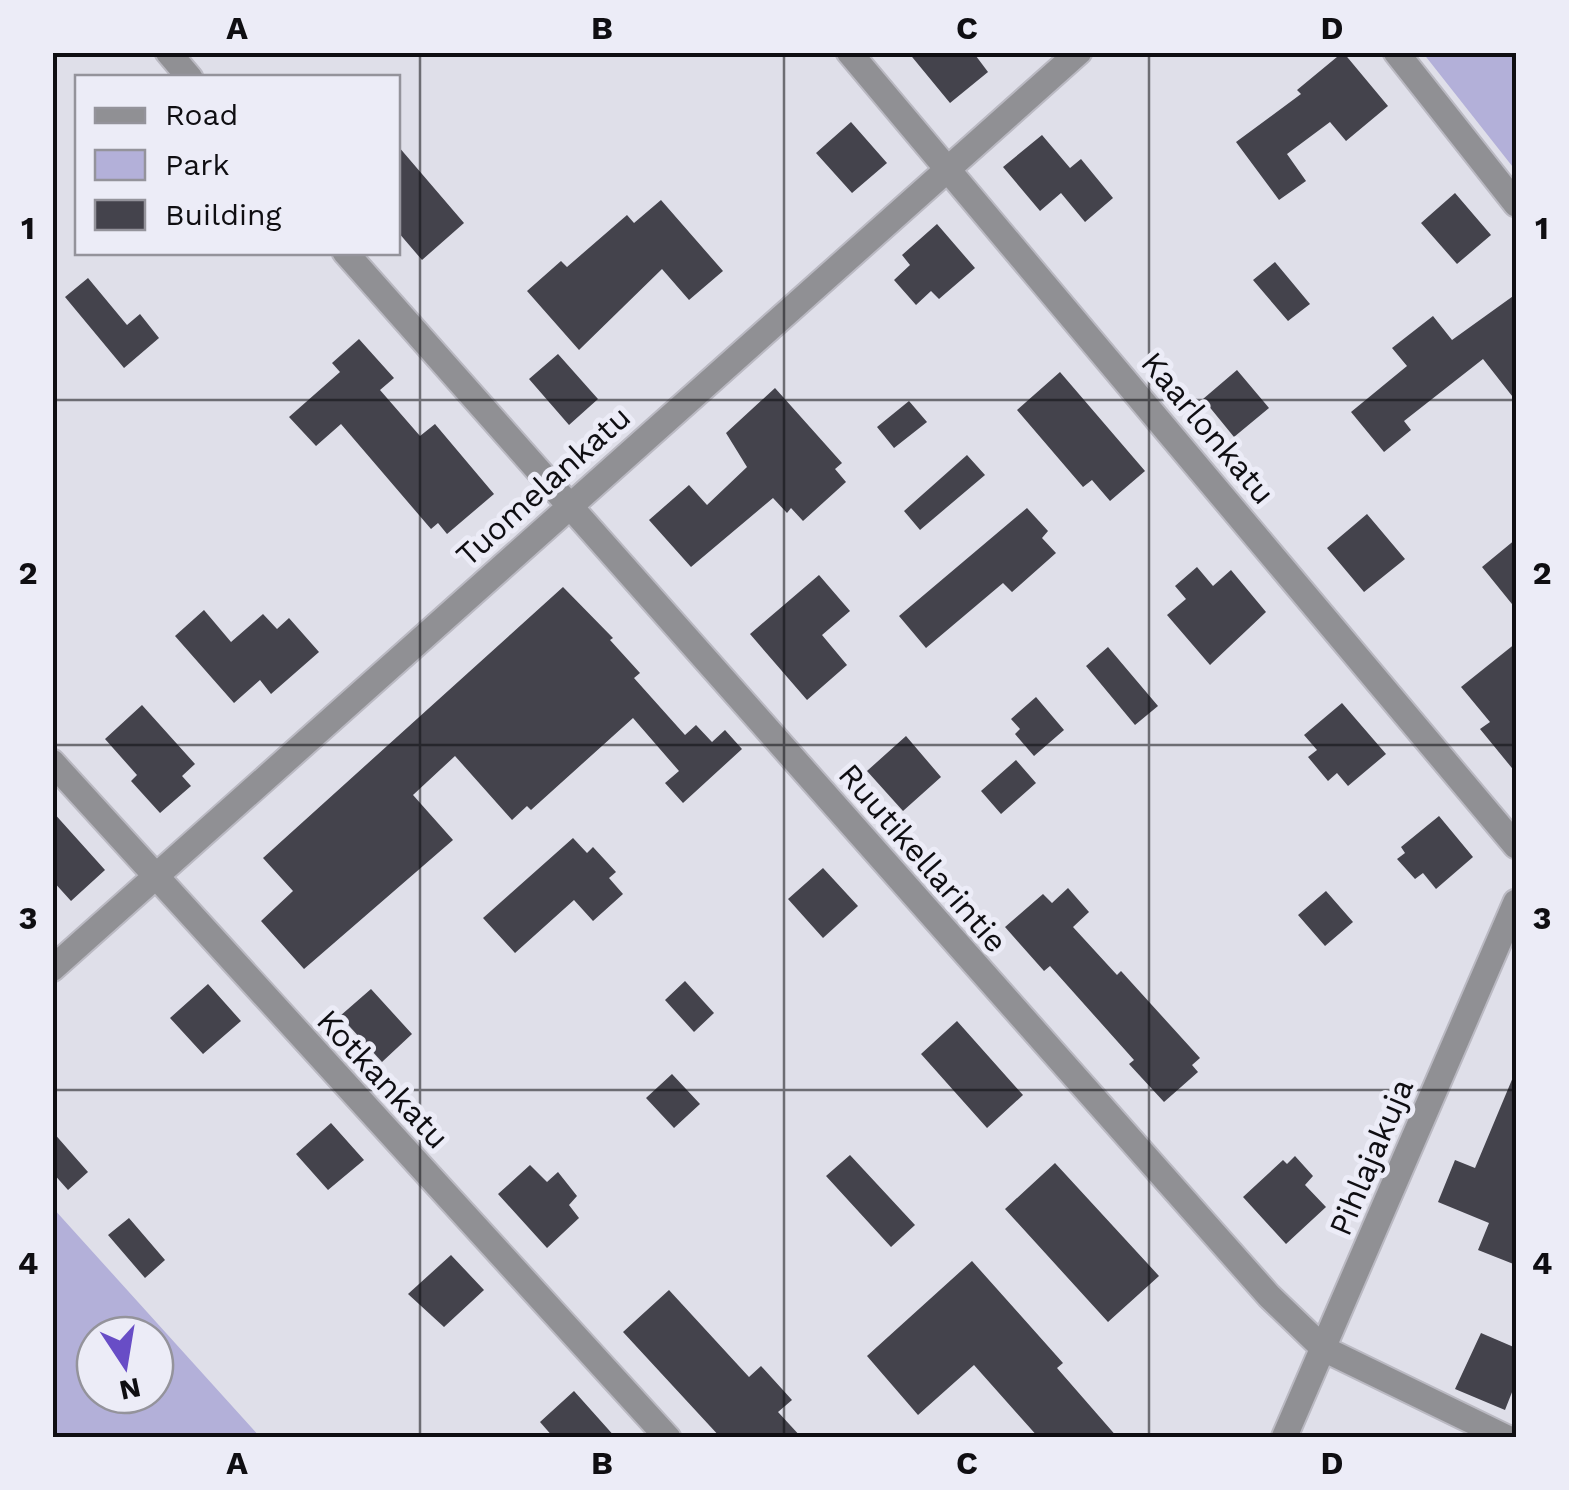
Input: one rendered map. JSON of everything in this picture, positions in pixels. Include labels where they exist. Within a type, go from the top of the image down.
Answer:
[{"type":"street","points":[[168,52],[187,75]]},
{"type":"street","name":"Kaarlonkatu","points":[[849,52],[1516,846]]},
{"type":"street","name":"Tuomelankatu","points":[[52,969],[1079,52]]},
{"type":"street","points":[[1396,52],[1516,204]]},
{"type":"street","name":"Ruutikellarintie","points":[[348,255],[1207,1230],[1324,1349],[1507,1438]]},
{"type":"street","name":"Kotkankatu","points":[[52,762],[668,1438]]},
{"type":"street","name":"Pihlajakuja","points":[[1284,1438],[1516,902]]},
{"type":"green space","points":[[1423,53],[1516,53],[1516,171]]},
{"type":"green space","points":[[53,1208],[150,1315],[75,1315],[75,1415],[175,1415],[175,1343],[260,1437],[53,1437]]},
{"type":"building","points":[[908,52],[973,52],[988,72],[950,103]]},
{"type":"building","points":[[1343,52],[1388,106],[1346,141],[1330,122],[1287,154],[1306,181],[1279,200],[1236,142],[1301,94],[1297,90]]},
{"type":"building","points":[[851,122],[887,163],[852,193],[816,153]]},
{"type":"building","points":[[1042,135],[1070,168],[1081,159],[1113,198],[1085,222],[1061,193],[1040,211],[1003,167]]},
{"type":"building","points":[[400,148],[464,223],[422,260],[400,234]]},
{"type":"building","points":[[1455,193],[1491,235],[1457,264],[1421,223]]},
{"type":"building","points":[[661,200],[723,271],[689,300],[662,269],[579,350],[527,291],[561,261],[567,267],[627,215],[634,223]]},
{"type":"building","points":[[937,224],[975,268],[939,299],[931,291],[916,305],[894,280],[910,265],[902,255]]},
{"type":"building","points":[[1275,262],[1310,304],[1288,321],[1253,280]]},
{"type":"building","points":[[88,278],[127,325],[140,314],[159,338],[124,368],[65,297]]},
{"type":"building","points":[[1516,294],[1516,401],[1483,359],[1404,421],[1411,430],[1384,452],[1351,412],[1407,366],[1392,348],[1433,316],[1452,340]]},
{"type":"building","points":[[359,339],[394,378],[380,390],[420,436],[435,424],[494,494],[447,534],[438,523],[431,529],[341,424],[316,446],[289,417],[340,372],[332,363]]},
{"type":"building","points":[[558,354],[598,399],[569,425],[529,379]]},
{"type":"building","points":[[1237,370],[1269,408],[1234,437],[1203,399]]},
{"type":"building","points":[[1060,372],[1145,471],[1110,501],[1092,480],[1083,487],[1017,410]]},
{"type":"building","points":[[775,388],[842,463],[835,469],[846,482],[803,521],[791,508],[787,513],[773,498],[691,567],[649,520],[689,485],[707,505],[747,467],[726,433]]},
{"type":"building","points":[[909,401],[927,422],[894,448],[877,427]]},
{"type":"building","points":[[967,455],[985,475],[920,530],[904,511]]},
{"type":"building","points":[[1027,508],[1048,531],[1042,538],[1056,553],[1012,592],[1003,583],[926,648],[899,616]]},
{"type":"building","points":[[1367,514],[1405,559],[1364,592],[1327,548]]},
{"type":"building","points":[[1516,539],[1516,609],[1482,567]]},
{"type":"building","points":[[1197,567],[1213,586],[1231,570],[1266,612],[1210,665],[1167,615],[1186,599],[1175,586]]},
{"type":"building","points":[[819,575],[850,611],[822,635],[847,665],[807,700],[750,634]]},
{"type":"building","points":[[563,587],[613,638],[610,640],[640,673],[634,678],[685,735],[696,725],[712,742],[725,730],[742,749],[683,803],[665,783],[679,771],[633,718],[531,810],[527,806],[512,820],[455,756],[413,795],[453,840],[304,969],[261,921],[293,891],[263,858]]},
{"type":"building","points":[[204,610],[231,642],[263,614],[277,629],[289,618],[319,652],[271,694],[260,680],[234,703],[175,636]]},
{"type":"building","points":[[1516,643],[1516,773],[1480,729],[1490,722],[1461,687]]},
{"type":"building","points":[[1108,647],[1158,706],[1135,725],[1086,666]]},
{"type":"building","points":[[1036,697],[1064,730],[1034,756],[1015,734],[1020,729],[1011,719]]},
{"type":"building","points":[[1342,703],[1386,754],[1348,786],[1337,773],[1328,781],[1308,757],[1317,750],[1304,735]]},
{"type":"building","points":[[142,705],[195,764],[182,776],[191,786],[160,813],[131,781],[137,775],[105,739]]},
{"type":"building","points":[[906,736],[941,777],[903,811],[867,771]]},
{"type":"building","points":[[1016,760],[1036,783],[1001,814],[981,791]]},
{"type":"building","points":[[52,811],[105,870],[71,901],[52,880]]},
{"type":"building","points":[[1439,816],[1473,857],[1436,889],[1423,873],[1415,879],[1397,859],[1405,853],[1401,847]]},
{"type":"building","points":[[573,838],[587,853],[593,847],[616,872],[609,878],[623,894],[593,921],[574,900],[515,953],[483,918]]},
{"type":"building","points":[[823,868],[858,906],[823,938],[788,899]]},
{"type":"building","points":[[1068,888],[1089,912],[1073,927],[1117,975],[1121,971],[1200,1058],[1192,1065],[1198,1072],[1164,1102],[1129,1064],[1134,1060],[1050,966],[1044,971],[1005,927],[1043,894],[1052,903]]},
{"type":"building","points":[[1326,891],[1353,922],[1325,946],[1298,915]]},
{"type":"building","points":[[685,981],[714,1013],[694,1032],[665,1000]]},
{"type":"building","points":[[208,984],[241,1021],[203,1054],[170,1018]]},
{"type":"building","points":[[371,989],[412,1034],[382,1062],[340,1016]]},
{"type":"building","points":[[957,1021],[1023,1095],[987,1128],[921,1054]]},
{"type":"building","points":[[1516,1070],[1516,1265],[1478,1250],[1489,1223],[1438,1202],[1455,1160],[1475,1168]]},
{"type":"building","points":[[672,1074],[700,1104],[674,1128],[646,1098]]},
{"type":"building","points":[[331,1123],[364,1160],[328,1190],[296,1154]]},
{"type":"building","points":[[52,1131],[88,1172],[68,1190],[52,1172]]},
{"type":"building","points":[[850,1155],[915,1225],[891,1247],[826,1176]]},
{"type":"building","points":[[1295,1156],[1313,1176],[1305,1185],[1326,1207],[1286,1244],[1243,1197],[1283,1160],[1287,1164]]},
{"type":"building","points":[[1055,1163],[1159,1276],[1108,1322],[1005,1209]]},
{"type":"building","points":[[530,1165],[547,1182],[558,1172],[577,1196],[569,1205],[579,1218],[547,1248],[498,1194]]},
{"type":"building","points":[[129,1218],[165,1260],[145,1278],[108,1235]]},
{"type":"building","points":[[451,1255],[484,1290],[444,1327],[408,1294]]},
{"type":"building","points":[[972,1261],[1063,1363],[1057,1368],[1118,1438],[1039,1438],[974,1365],[918,1415],[867,1356]]},
{"type":"building","points":[[669,1290],[749,1377],[761,1366],[792,1400],[778,1412],[802,1438],[721,1438],[623,1332]]},
{"type":"building","points":[[1481,1333],[1516,1348],[1516,1382],[1505,1410],[1455,1389]]},
{"type":"building","points":[[574,1391],[616,1438],[554,1438],[540,1422]]}]
